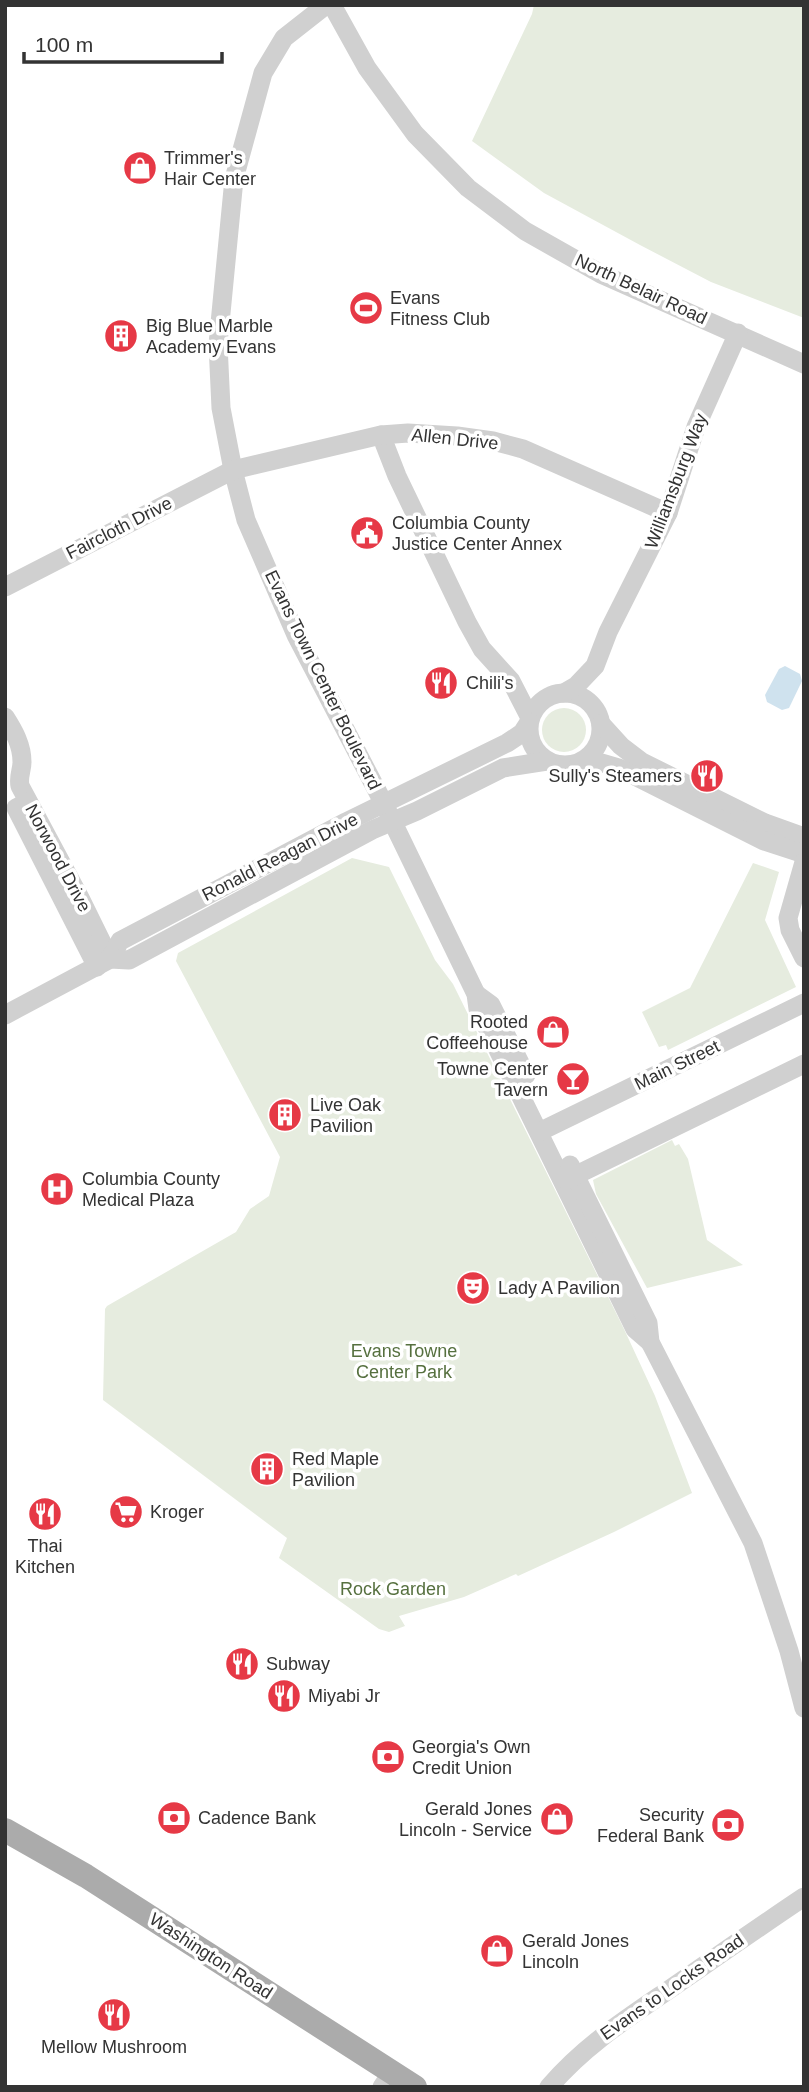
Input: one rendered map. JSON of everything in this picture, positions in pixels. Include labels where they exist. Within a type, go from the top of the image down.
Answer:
[{"type":"main road","name":"Washington Road","points":[[5,1830],[86,1876],[401,2083]]},
{"type":"street","name":"Evans Town Center Boulevard","points":[[327,5],[284,38],[263,73],[234,179],[218,344],[221,408],[246,520],[296,635],[388,812],[476,994],[491,1004],[635,1329],[650,1342],[753,1543],[785,1639],[804,1708]]},
{"type":"street","name":"North Belair Road","points":[[332,5],[368,68],[415,134],[468,188],[525,231],[601,274],[804,363]]},
{"type":"street","name":"Williamsburg Way","points":[[557,695],[576,686],[594,666],[608,632],[668,513],[696,427],[738,334]]},
{"type":"street","name":"Allen Drive","points":[[233,470],[381,435],[408,433],[457,436],[523,449],[668,513]]},
{"type":"street","points":[[381,435],[397,476],[467,622],[482,649],[511,681],[526,707],[532,744],[538,754],[547,761]]},
{"type":"street","name":"Faircloth Drive","points":[[5,587],[233,470]]},
{"type":"street","name":"Williamsburg Way","points":[[594,666],[598,716]]},
{"type":"street","points":[[511,681],[539,694],[582,697],[621,746],[642,762],[765,823],[804,837]]},
{"type":"street","name":"Ronald Reagan Drive","points":[[388,812],[508,743],[522,733],[538,705],[557,695]]},
{"type":"street","points":[[579,763],[594,751],[601,734],[598,716]]},
{"type":"street","name":"Norwood Drive","points":[[5,717],[19,742],[22,805],[104,963]]},
{"type":"street","name":"Ronald Reagan Drive","points":[[5,1015],[104,963],[120,941],[346,822],[388,812],[417,811],[503,768],[547,761],[558,765],[602,763],[619,768],[764,841],[804,854]]},
{"type":"street","points":[[804,862],[788,918],[790,930],[804,958]]},
{"type":"street","name":"Main Street","points":[[545,1129],[804,1003]]},
{"type":"street","points":[[569,1178],[804,1064]]},
{"type":"street","name":"Evans to Locks Road","points":[[549,2087],[593,2042],[804,1897]]},
{"type":"green space","points":[[534,5],[804,5],[804,318],[711,282],[640,245],[544,193],[472,141]]},
{"type":"green space","points":[[564,708],[573,709],[580,714],[585,721],[585,739],[580,746],[573,751],[564,752],[555,751],[548,746],[543,739],[542,730],[543,721],[548,714],[555,709]]},
{"type":"green space","name":"Evans Towne Center Park","points":[[352,858],[389,867],[435,960],[453,984],[624,1329],[655,1396],[692,1493],[518,1576],[516,1574],[464,1597],[399,1616],[405,1626],[389,1632],[379,1629],[279,1558],[287,1538],[103,1400],[107,1306],[236,1232],[250,1209],[269,1196],[280,1157],[176,961],[178,953]]},
{"type":"green space","points":[[753,863],[779,872],[765,920],[796,987],[668,1050],[666,1045],[659,1047],[642,1012],[690,988]]},
{"type":"green space","points":[[672,1140],[675,1146],[679,1144],[688,1159],[707,1240],[743,1265],[647,1288],[596,1194],[593,1180]]},
{"type":"water","points":[[785,666],[800,674],[802,681],[789,708],[782,710],[767,702],[765,695],[779,669]]},
{"type":"place","name":"Trimmer's Hair Center","points":[[140,168]]},
{"type":"place","name":"Evans Fitness Club","points":[[366,308]]},
{"type":"place","name":"Big Blue Marble Academy Evans","points":[[121,336]]},
{"type":"place","name":"Columbia County Justice Center Annex","points":[[367,533]]},
{"type":"place","name":"Chili's","points":[[441,683]]},
{"type":"place","name":"Sully's Steamers","points":[[707,776]]},
{"type":"place","name":"Rooted Coffeehouse","points":[[553,1032]]},
{"type":"place","name":"Towne Center Tavern","points":[[573,1079]]},
{"type":"place","name":"Live Oak Pavilion","points":[[285,1115]]},
{"type":"place","name":"Columbia County Medical Plaza","points":[[57,1189]]},
{"type":"place","name":"Lady A Pavilion","points":[[473,1288]]},
{"type":"place","name":"Red Maple Pavilion","points":[[267,1469]]},
{"type":"place","name":"Kroger","points":[[126,1512]]},
{"type":"place","name":"Thai Kitchen","points":[[45,1514]]},
{"type":"place","name":"Subway","points":[[242,1664]]},
{"type":"place","name":"Miyabi Jr","points":[[284,1696]]},
{"type":"place","name":"Georgia's Own Credit Union","points":[[388,1757]]},
{"type":"place","name":"Cadence Bank","points":[[174,1818]]},
{"type":"place","name":"Gerald Jones Lincoln - Service","points":[[557,1819]]},
{"type":"place","name":"Security Federal Bank","points":[[728,1825]]},
{"type":"place","name":"Gerald Jones Lincoln","points":[[497,1951]]},
{"type":"place","name":"Mellow Mushroom","points":[[114,2015]]},
{"type":"park label","name":"Rock Garden","points":[[393,1589]]}]
